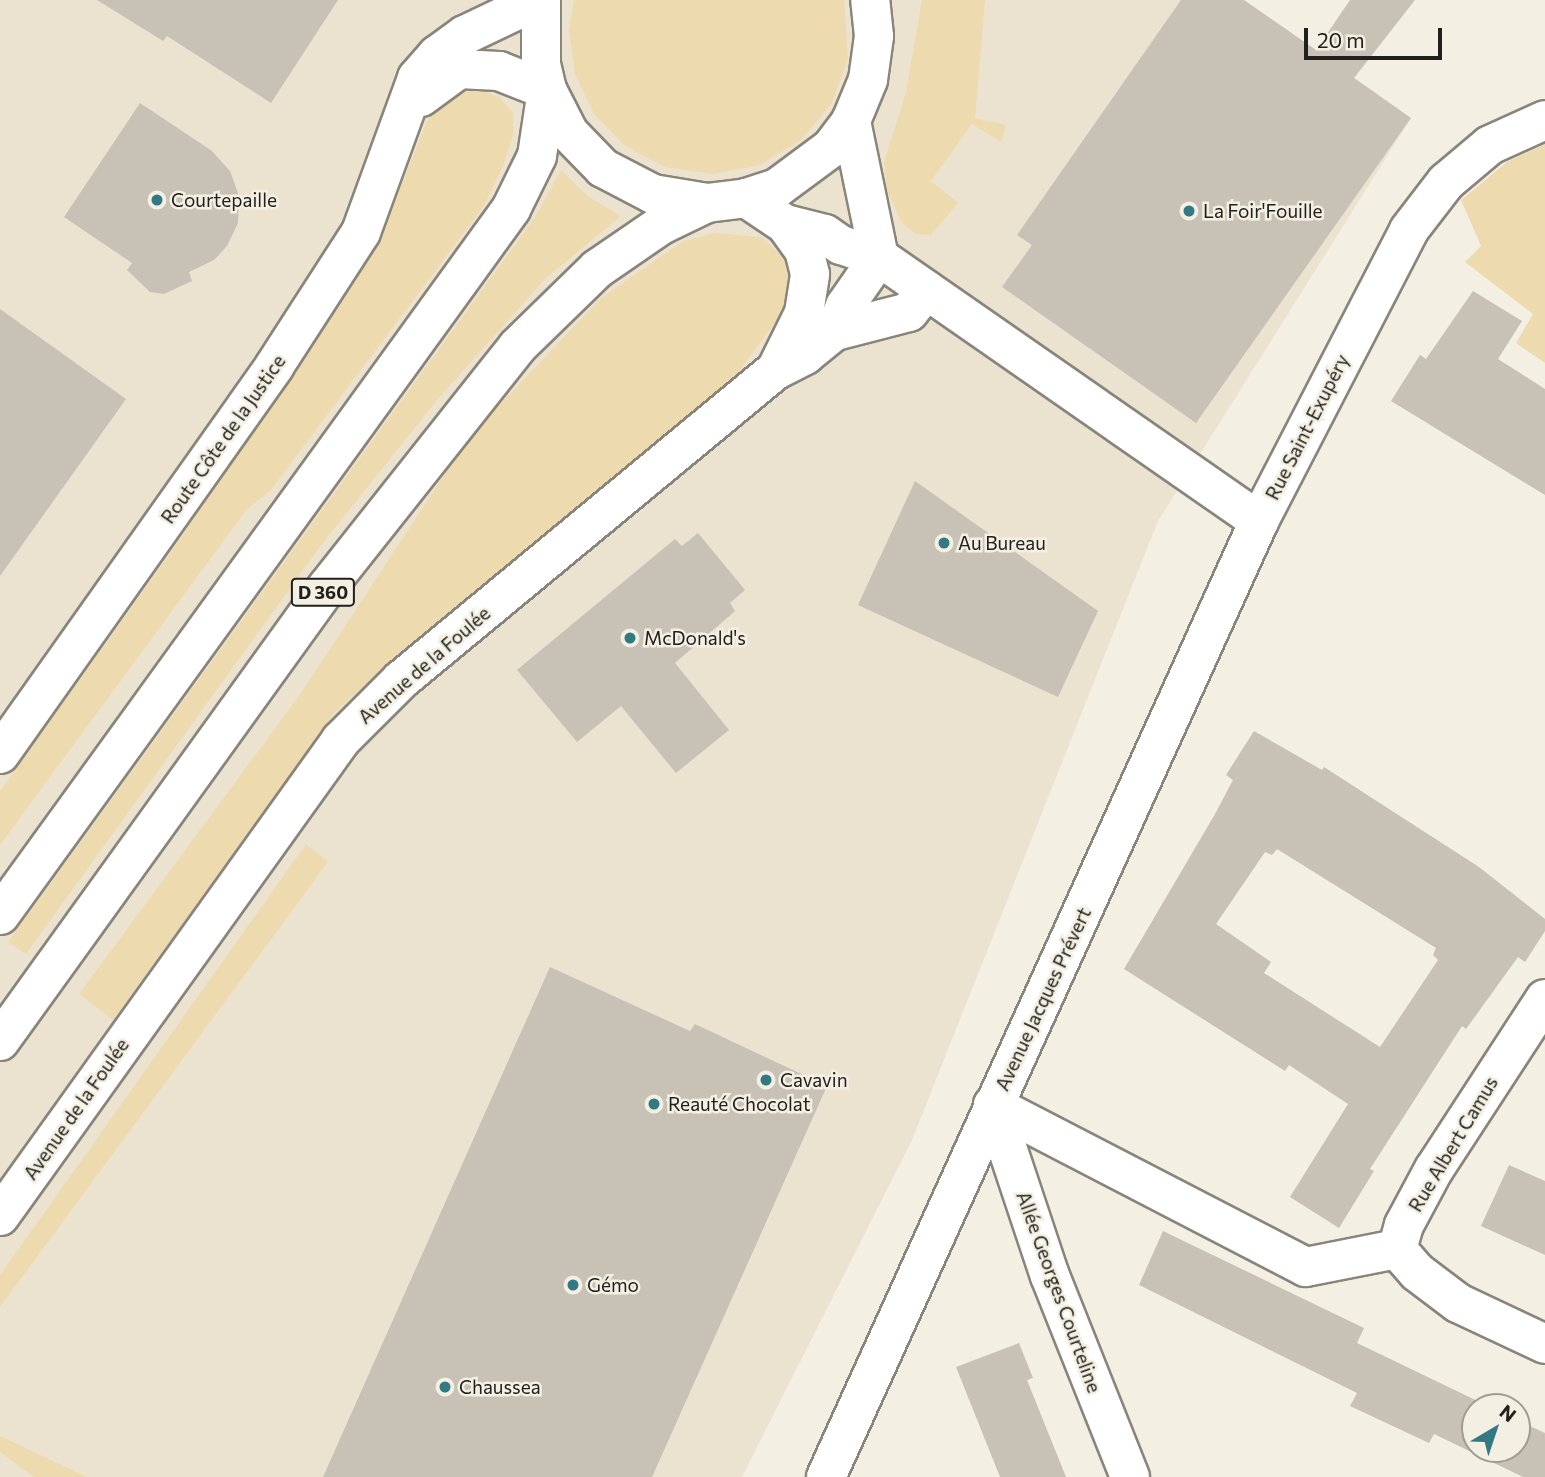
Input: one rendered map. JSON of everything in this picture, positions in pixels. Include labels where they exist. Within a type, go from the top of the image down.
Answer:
[{"type":"main road","points":[[0,915],[510,209],[537,156],[547,90],[538,32],[540,0]]},
{"type":"main road","name":"Route Côte de la Justice","points":[[0,754],[325,289],[361,232],[411,104],[417,78],[437,55],[465,35],[540,0]]},
{"type":"main road","points":[[411,104],[459,69],[499,71],[547,90],[569,133],[603,168],[653,194],[707,203],[746,198],[806,170],[851,121],[868,80],[874,36],[870,0]]},
{"type":"main road","name":"Rue Saint-Exupéry","points":[[785,224],[825,234],[841,245],[879,257],[1259,522],[1409,230],[1446,182],[1490,145],[1545,120]]},
{"type":"main road","points":[[851,121],[879,257]]},
{"type":"main road","points":[[746,198],[785,224],[804,250],[810,274],[804,313],[776,370]]},
{"type":"main road","name":"D 360","points":[[0,1041],[327,587],[517,347],[597,269],[661,225],[707,203]]},
{"type":"main road","name":"Avenue de la Foulée","points":[[835,331],[845,306],[879,257]]},
{"type":"main road","name":"Avenue de la Foulée","points":[[0,1216],[341,740],[401,680],[776,370],[806,355],[835,331],[909,312],[926,290]]},
{"type":"main road","name":"Avenue Jacques Prévert","points":[[826,1477],[993,1105],[1200,661],[1259,522]]},
{"type":"main road","name":"Rue Albert Camus","points":[[1397,1249],[1404,1225],[1434,1169],[1545,999]]},
{"type":"main road","points":[[993,1105],[1306,1267],[1397,1249],[1417,1272],[1458,1303],[1545,1344]]},
{"type":"main road","name":"Allée Georges Courteline","points":[[993,1105],[1051,1276],[1130,1477]]},
{"type":"shaded area","points":[[0,0],[1244,0],[1411,118],[1158,521],[912,1140],[742,1477],[0,1477]]},
{"type":"shaded area","points":[[574,0],[844,0],[848,58],[832,103],[801,140],[760,165],[713,174],[665,167],[625,146],[594,114],[575,74],[569,30]]},
{"type":"shaded area","points":[[922,0],[985,0],[975,118],[1006,125],[1001,142],[972,124],[931,181],[958,203],[931,235],[916,234],[902,223],[887,191],[884,162],[906,92]]},
{"type":"shaded area","points":[[478,89],[500,98],[513,113],[513,134],[504,164],[484,206],[271,490],[247,509],[0,845],[0,791],[184,534],[229,458],[351,284],[382,235],[426,123],[439,104],[456,93]]},
{"type":"shaded area","points":[[1545,144],[1545,363],[1516,343],[1533,314],[1465,262],[1481,246],[1461,200],[1507,162]]},
{"type":"shaded area","points":[[561,170],[589,197],[621,216],[545,279],[438,399],[322,544],[26,954],[8,942],[535,217]]},
{"type":"shaded area","points":[[715,233],[761,237],[790,263],[791,288],[781,314],[735,377],[403,650],[334,713],[113,1020],[79,994],[301,693],[469,437],[601,298],[683,241]]},
{"type":"shaded area","points":[[306,844],[328,862],[0,1307],[0,1275]]},
{"type":"shaded area","points":[[0,1436],[87,1477],[34,1477],[0,1452]]},
{"type":"building","points":[[97,0],[338,0],[271,103],[167,36],[163,41]]},
{"type":"building","name":"La Foir'Fouille","points":[[1181,0],[1244,0],[1316,50],[1350,0],[1415,0],[1354,78],[1411,118],[1196,423],[1002,287],[1032,245],[1017,235]]},
{"type":"building","name":"Courtepaille","points":[[140,103],[212,151],[230,171],[239,196],[238,223],[227,246],[214,260],[189,272],[192,281],[164,294],[150,292],[127,270],[132,263],[64,217]]},
{"type":"building","points":[[1473,291],[1522,321],[1498,359],[1545,389],[1545,495],[1391,401],[1420,355],[1426,359]]},
{"type":"building","points":[[0,309],[126,399],[0,576]]},
{"type":"building","name":"Au Bureau","points":[[915,481],[1098,611],[1058,697],[858,605]]},
{"type":"building","name":"McDonald's","points":[[698,533],[745,590],[730,603],[735,611],[675,663],[729,730],[676,773],[621,706],[577,742],[517,670],[675,539],[682,546]]},
{"type":"building","points":[[1254,731],[1322,770],[1324,767],[1479,867],[1545,919],[1545,931],[1525,962],[1518,957],[1466,1029],[1462,1026],[1370,1169],[1374,1171],[1339,1228],[1290,1197],[1348,1104],[1289,1065],[1285,1071],[1124,969],[1233,780],[1226,775]],"holes":[[[1277,849],[1436,948],[1433,955],[1438,960],[1380,1047],[1264,973],[1271,962],[1216,924],[1265,852],[1272,855]]]},
{"type":"building","points":[[550,967],[690,1031],[695,1024],[827,1086],[652,1477],[323,1477]]},
{"type":"building","points":[[1509,1165],[1545,1181],[1545,1255],[1481,1226]]},
{"type":"building","points":[[1163,1231],[1364,1328],[1357,1343],[1461,1393],[1461,1447],[1434,1434],[1429,1443],[1350,1406],[1357,1393],[1139,1285]]},
{"type":"building","points":[[1019,1343],[1033,1378],[1027,1380],[1066,1477],[1000,1477],[956,1367]]},
{"type":"building","points":[[1531,1426],[1545,1433],[1545,1477],[1523,1477],[1494,1463],[1531,1463]]},
{"type":"place","name":"Courtepaille","points":[[157,200]]},
{"type":"place","name":"La Foir'Fouille","points":[[1189,211]]},
{"type":"place","name":"Au Bureau","points":[[944,543]]},
{"type":"place","name":"McDonald's","points":[[630,638]]},
{"type":"place","name":"Cavavin","points":[[766,1080]]},
{"type":"place","name":"Reauté Chocolat","points":[[654,1104]]},
{"type":"place","name":"Gémo","points":[[573,1285]]},
{"type":"place","name":"Chaussea","points":[[445,1387]]}]
